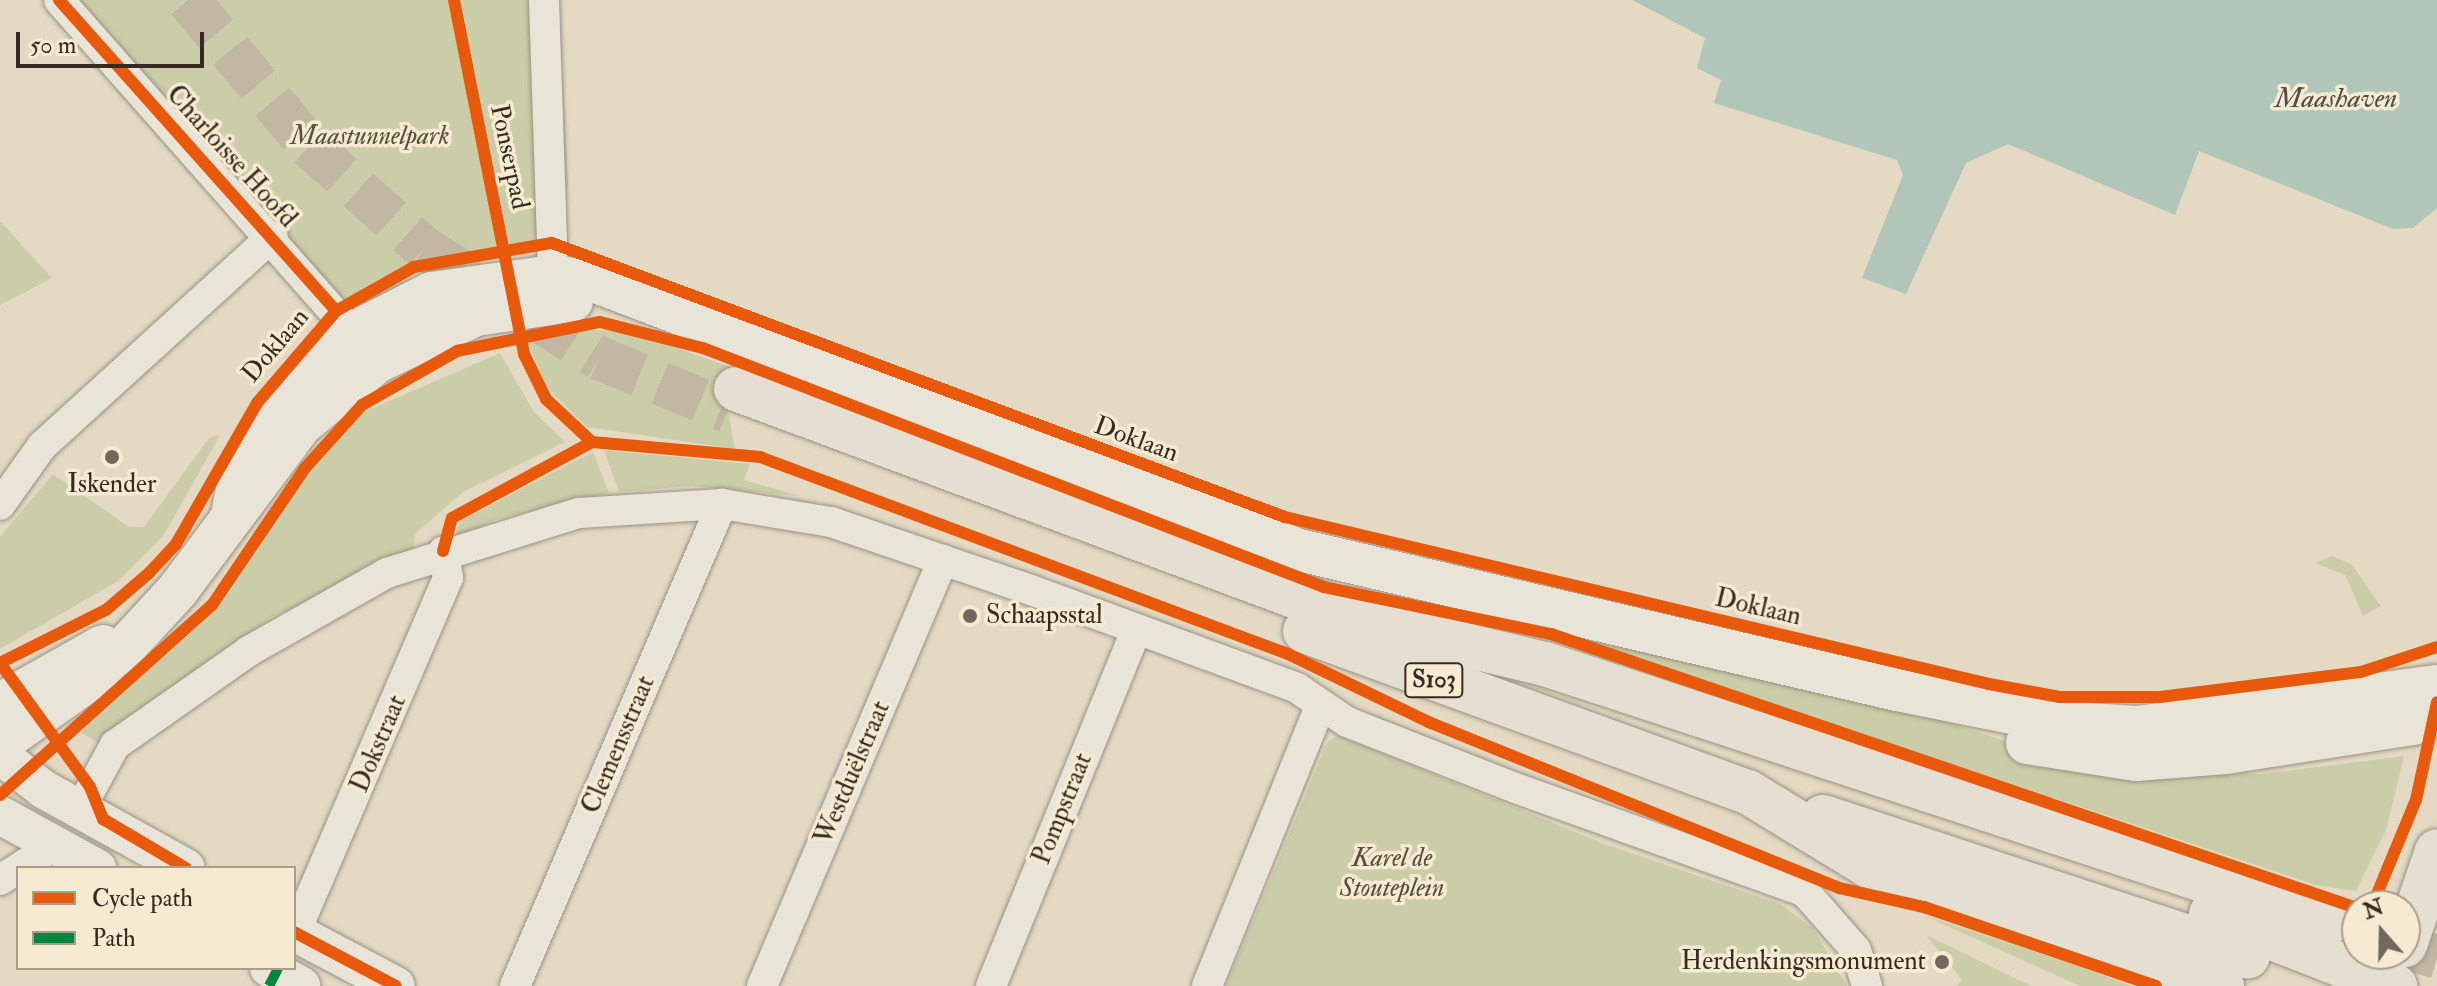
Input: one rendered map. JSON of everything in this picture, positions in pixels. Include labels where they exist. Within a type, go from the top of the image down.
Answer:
[{"type":"main road","name":"Doklaan","points":[[0,743],[106,668],[127,639],[177,591],[233,509],[240,476],[267,425],[431,293],[553,276],[599,283],[641,303],[1299,550],[1897,690],[2056,722],[2145,727],[2437,686]]},
{"type":"main road","name":"Doklaan","points":[[365,347],[433,331],[516,305],[641,303]]},
{"type":"main road","name":"S103","points":[[2222,986],[1869,866],[1748,792],[1522,714],[732,400],[1356,619],[1545,664],[2330,922]]},
{"type":"main road","points":[[1356,619],[1586,706],[2296,944],[2397,971],[2435,856]]},
{"type":"main road","name":"Doklaan","points":[[0,704],[86,650],[127,639]]},
{"type":"main road","name":"Doklaan","points":[[1897,690],[2007,737],[2098,758],[2226,753],[2429,727]]},
{"type":"main road","points":[[1748,792],[2333,986]]},
{"type":"main road","points":[[2435,856],[2437,953]]},
{"type":"street","name":"Charloisse Hoofd","points":[[59,0],[273,236],[365,347]]},
{"type":"street","name":"Ponserpad","points":[[544,0],[553,276]]},
{"type":"street","name":"Charloisse Hoofd","points":[[0,505],[21,480],[42,446],[139,353],[273,236]]},
{"type":"street","points":[[76,858],[92,814],[108,751],[156,713],[353,589],[443,551],[579,513],[722,504],[831,522],[943,560],[1135,633],[1297,688],[1320,706],[1518,789],[1805,892],[1856,950],[1867,986]]},
{"type":"street","name":"Clemensstraat","points":[[515,986],[722,504]]},
{"type":"street","name":"Dokstraat","points":[[296,930],[448,578],[443,551]]},
{"type":"street","name":"Westduëlstraat","points":[[762,986],[943,560]]},
{"type":"street","name":"Pompstraat","points":[[991,986],[1135,633]]},
{"type":"street","points":[[1207,986],[1320,706]]},
{"type":"street","points":[[0,755],[92,814],[183,866]]},
{"type":"street","points":[[0,815],[76,858]]},
{"type":"street","points":[[48,866],[76,858]]},
{"type":"street","points":[[296,933],[396,986]]},
{"type":"street","points":[[273,970],[301,986]]},
{"type":"green space","name":"Maastunnelpark","points":[[59,0],[559,0],[568,184],[552,243],[414,267],[336,311]]},
{"type":"green space","points":[[0,221],[52,278],[0,305]]},
{"type":"green space","points":[[479,258],[482,273],[361,303],[397,283]]},
{"type":"green space","points":[[565,329],[629,331],[755,376],[727,405],[735,449],[587,427],[546,387],[527,339]]},
{"type":"green space","points":[[500,353],[534,412],[565,442],[463,492],[415,534],[413,554],[272,617],[101,744],[80,732],[203,621],[304,477],[359,414]]},
{"type":"green space","points":[[220,435],[164,535],[118,581],[0,649],[0,537],[53,474],[129,527],[144,527],[209,438]]},
{"type":"green space","points":[[604,450],[750,464],[744,480],[800,496],[692,486],[619,492]]},
{"type":"green space","points":[[593,452],[609,493],[500,518],[453,538],[462,520]]},
{"type":"green space","points":[[2332,556],[2351,564],[2381,606],[2363,616],[2345,575],[2315,563]]},
{"type":"green space","points":[[1551,630],[1921,713],[2085,768],[2262,774],[2404,756],[2386,830],[2356,890],[2315,885]]},
{"type":"green space","name":"Karel de Stouteplein","points":[[1338,735],[1602,843],[1780,904],[1813,928],[1847,986],[1226,986],[1327,743]]},
{"type":"green space","points":[[1923,915],[2074,965],[2132,986],[2080,986]]},
{"type":"green space","points":[[1926,935],[2033,986],[1957,986],[1962,980]]},
{"type":"water","name":"Maashaven","points":[[1632,0],[2437,0],[2437,208],[2413,228],[2393,229],[2199,151],[2175,215],[2008,144],[1966,163],[1906,294],[1862,278],[1903,175],[1897,160],[1714,103],[1721,80],[1697,68],[1705,38]]},
{"type":"tunnel","points":[[188,0],[309,146],[424,248],[599,358],[727,411]]},
{"type":"tunnel","points":[[2421,952],[2437,957]]},
{"type":"marked path","points":[[269,986],[277,970]]},
{"type":"cycle path","points":[[59,0],[336,311]]},
{"type":"cycle path","points":[[454,0],[524,354],[546,399],[592,442]]},
{"type":"cycle path","points":[[0,663],[106,610],[149,573],[176,544],[257,403],[336,311],[414,267],[552,243],[1285,517],[1989,684],[2060,697],[2160,697],[2361,672],[2437,647]]},
{"type":"cycle path","points":[[0,795],[212,605],[305,468],[362,405],[457,351],[600,322],[703,348],[1324,587],[1551,634],[2341,903]]},
{"type":"cycle path","points":[[443,551],[452,518],[592,442],[760,457],[1288,654],[1431,723],[1839,888],[1924,907],[2156,986]]},
{"type":"cycle path","points":[[0,663],[90,787],[103,819],[183,866]]},
{"type":"cycle path","points":[[2379,890],[2416,800],[2437,702]]},
{"type":"cycle path","points":[[296,933],[396,986]]},
{"type":"place","name":"Iskender","points":[[112,457]]},
{"type":"place","name":"Schaapsstal","points":[[970,616]]},
{"type":"place","name":"Herdenkingsmonument","points":[[1942,962]]}]
